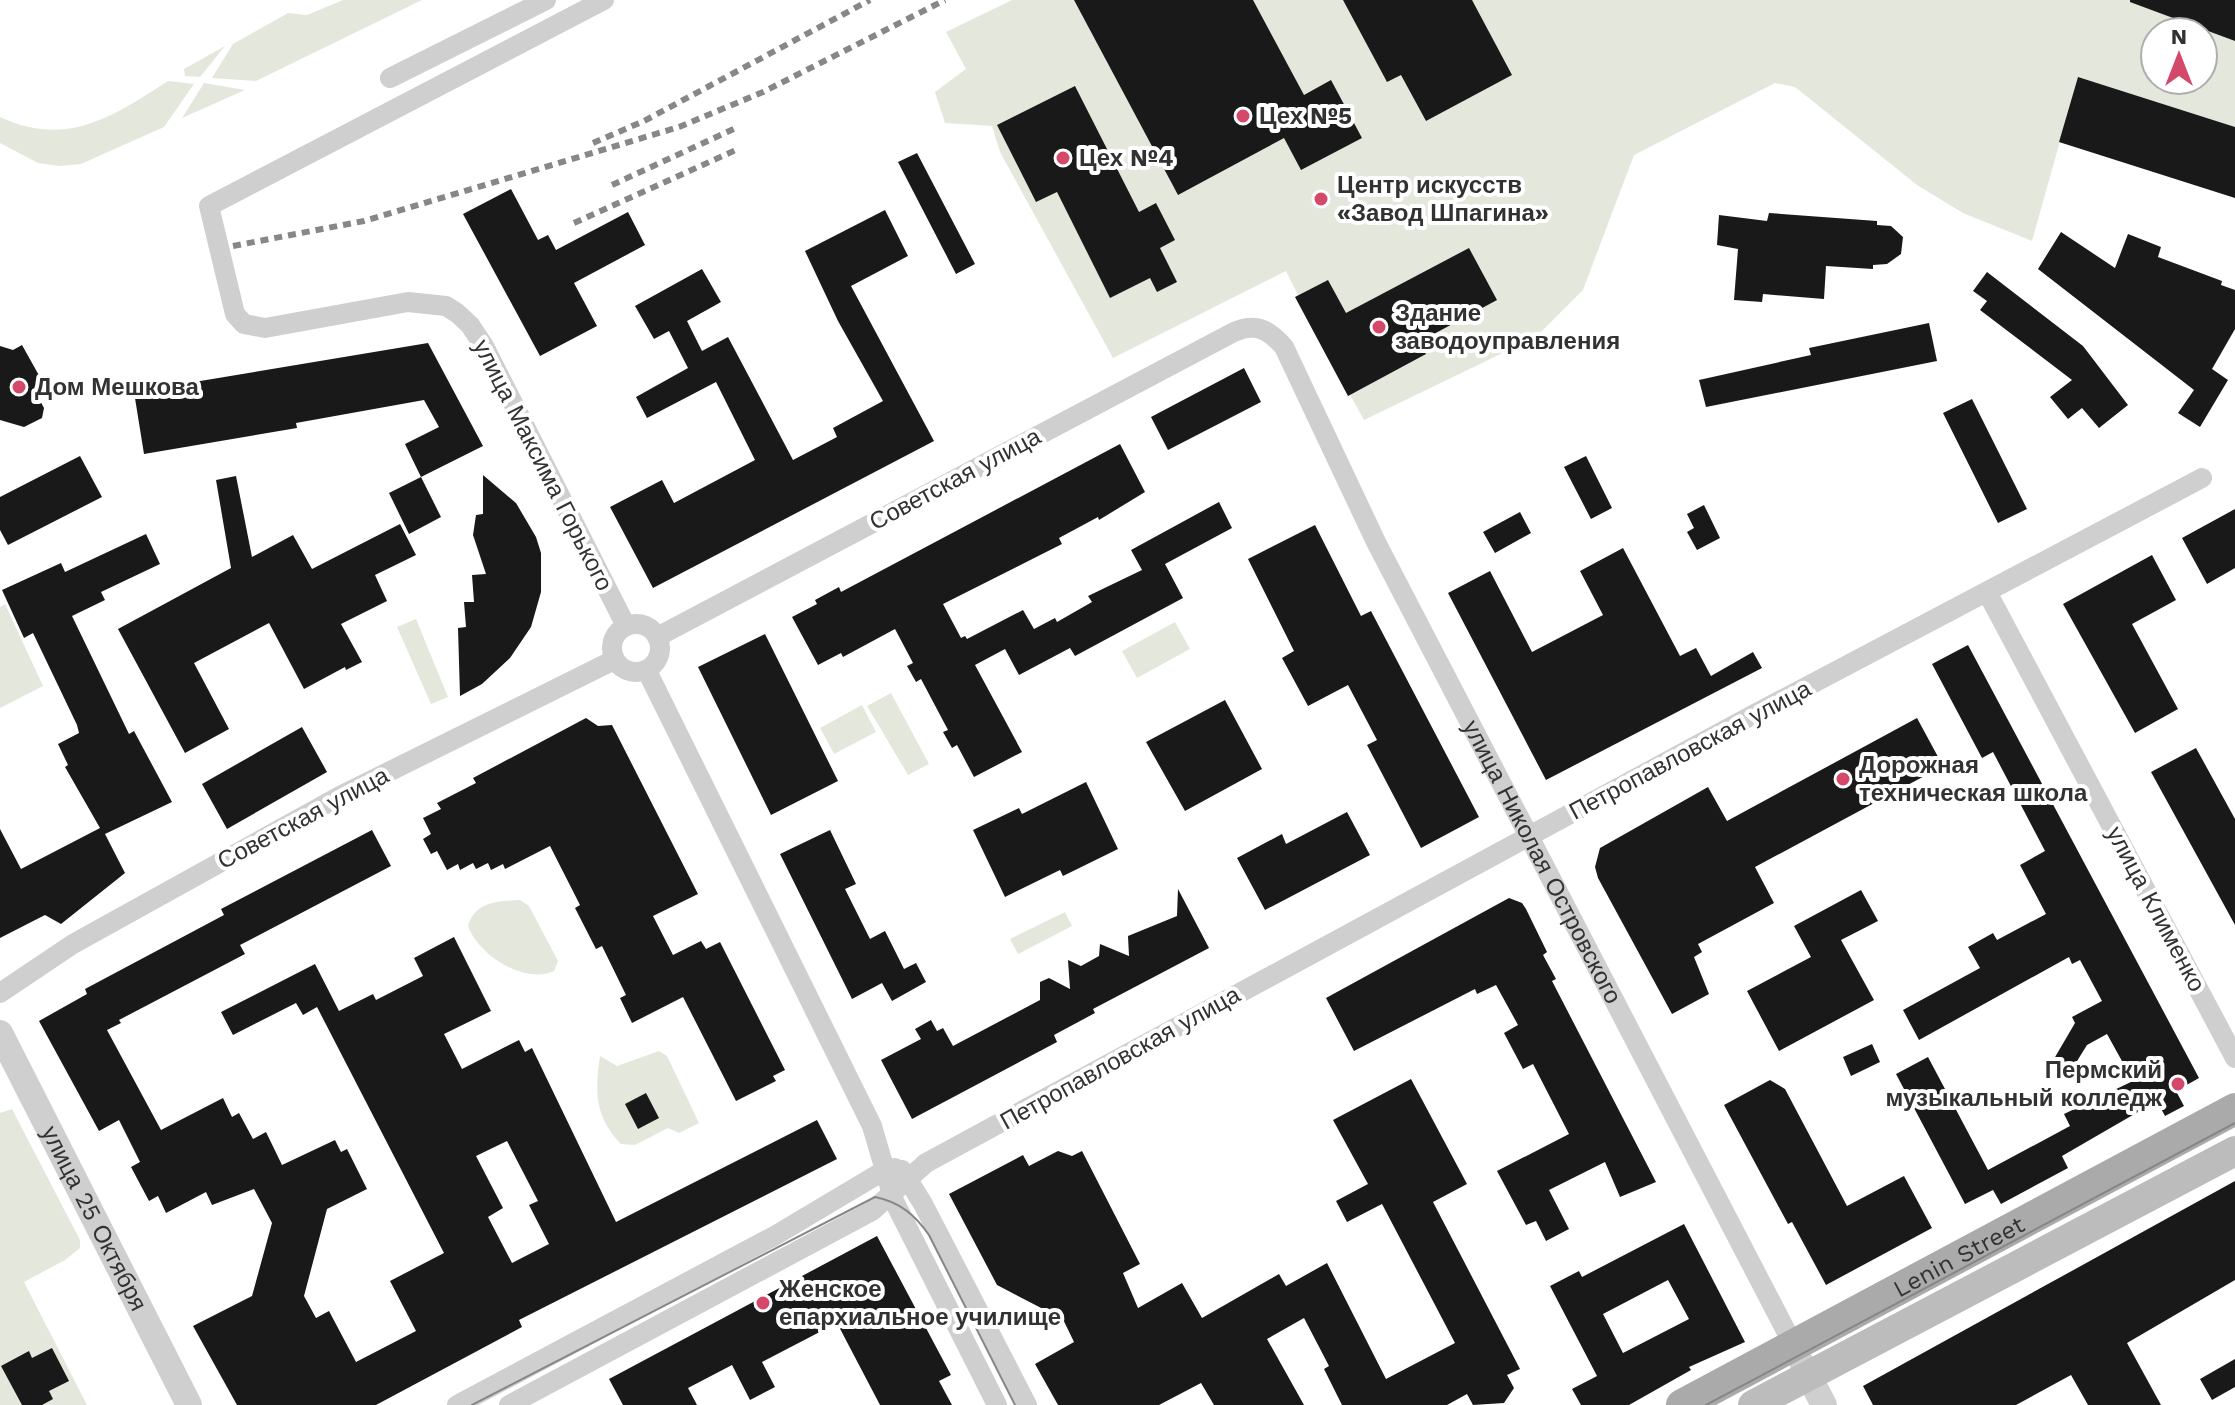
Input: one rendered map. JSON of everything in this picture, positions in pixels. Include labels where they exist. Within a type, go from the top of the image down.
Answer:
[{"type":"main road","name":"Lenin Street","points":[[1753,1405],[1802,1362],[2235,1109]]},
{"type":"main road","name":"Lenin Street","points":[[1682,1405],[1802,1362],[2235,1151]]},
{"type":"street","points":[[390,78],[546,0]]},
{"type":"street","points":[[401,105],[604,0]]},
{"type":"street","points":[[401,105],[466,41]]},
{"type":"street","name":"улица Максима Горького","points":[[401,105],[209,206],[235,314],[244,324],[265,328],[408,302],[446,306],[457,313],[470,325],[484,346],[626,626]]},
{"type":"street","name":"Советская улица","points":[[657,637],[1234,332],[1255,327]]},
{"type":"street","name":"улица Николая Островского","points":[[1255,327],[1269,331],[1284,347],[1376,542],[1824,1405]]},
{"type":"street","name":"Петропавловская улица","points":[[457,1405],[897,1172],[926,1163],[1528,837],[2202,478]]},
{"type":"street","name":"улица Клименко","points":[[1987,592],[2235,1058]]},
{"type":"street","points":[[626,626],[647,627],[657,637],[659,656],[647,671],[625,670],[614,660],[612,645],[626,626]]},
{"type":"street","name":"Советская улица","points":[[0,993],[73,944],[340,796],[614,660]]},
{"type":"street","points":[[647,671],[879,1143],[1027,1405]]},
{"type":"street","name":"улица 25 Октября","points":[[0,1033],[189,1405]]},
{"type":"street","points":[[509,1405],[872,1211],[891,1194],[897,1172]]},
{"type":"street","points":[[891,1194],[997,1405]]},
{"type":"shaded area","points":[[343,0],[422,0],[256,81],[212,78],[233,44],[288,13],[307,15]]},
{"type":"shaded area","name":"Центр искусств «Завод Шпагина»","points":[[1012,0],[2235,0],[2235,127],[2078,77],[2032,241],[1963,213],[1917,185],[1795,87],[1775,83],[1634,155],[1583,290],[1536,337],[1364,420],[1296,297],[1298,295],[1286,271],[1113,358],[1000,152],[992,126],[945,123],[935,92],[966,69],[946,32]]},
{"type":"shaded area","points":[[225,46],[200,77],[185,76],[184,69]]},
{"type":"shaded area","points":[[168,81],[194,84],[164,127],[81,164],[60,166],[38,163],[0,143],[0,117],[24,126],[47,130],[68,129],[108,116]]},
{"type":"shaded area","points":[[204,83],[245,90],[182,118]]},
{"type":"shaded area","points":[[5,604],[43,686],[0,708],[0,607]]},
{"type":"shaded area","points":[[416,619],[448,697],[431,704],[397,627]]},
{"type":"shaded area","points":[[1175,622],[1190,649],[1137,678],[1122,651]]},
{"type":"shaded area","points":[[891,693],[929,764],[908,775],[867,706]]},
{"type":"shaded area","points":[[862,705],[876,732],[834,754],[820,728]]},
{"type":"shaded area","points":[[520,900],[529,906],[558,961],[554,971],[530,974],[517,971],[492,957],[473,937],[468,926],[482,907]]},
{"type":"shaded area","points":[[1065,912],[1072,926],[1018,954],[1010,939]]},
{"type":"shaded area","points":[[659,1051],[667,1056],[699,1123],[679,1133],[668,1128],[635,1145],[621,1144],[612,1134],[598,1102],[600,1056],[617,1066]]},
{"type":"shaded area","points":[[12,1109],[80,1240],[80,1248],[65,1260],[24,1282],[87,1405],[0,1405],[0,1113]]},
{"type":"building","name":"Цех №5","points":[[1074,0],[1253,0],[1304,95],[1331,80],[1362,138],[1301,170],[1284,138],[1178,195]]},
{"type":"building","points":[[1343,0],[1472,0],[1512,75],[1426,121],[1401,75],[1387,82]]},
{"type":"building","points":[[2235,0],[2235,41],[2219,35],[2219,16],[2168,16],[2130,2]]},
{"type":"building","points":[[2078,77],[2235,127],[2235,198],[2059,142]]},
{"type":"building","name":"Цех №4","points":[[1075,86],[1139,212],[1156,203],[1175,240],[1160,248],[1177,282],[1157,292],[1150,278],[1110,298],[1057,192],[1036,202],[997,125]]},
{"type":"building","points":[[917,153],[975,264],[956,274],[898,162]]},
{"type":"building","points":[[511,189],[538,240],[548,235],[556,250],[628,212],[645,245],[574,283],[597,326],[540,356],[463,214]]},
{"type":"building","points":[[885,210],[908,256],[851,286],[934,441],[653,588],[610,507],[662,480],[674,503],[755,460],[716,382],[647,418],[636,397],[688,368],[669,331],[654,339],[635,306],[702,269],[721,302],[687,321],[702,351],[728,337],[793,460],[837,437],[833,428],[883,401],[838,321],[805,251]]},
{"type":"building","points":[[1769,213],[1877,221],[1877,225],[1891,226],[1903,237],[1901,254],[1887,264],[1873,265],[1873,269],[1826,266],[1824,299],[1763,294],[1762,302],[1734,300],[1738,249],[1717,245],[1719,215],[1767,221]]},
{"type":"building","points":[[2061,232],[2115,268],[2128,234],[2161,247],[2158,257],[2222,281],[2221,285],[2235,290],[2235,329],[2212,369],[2228,380],[2200,427],[2178,413],[2194,390],[2038,269]]},
{"type":"building","name":"Здание заводоуправления","points":[[1469,248],[1497,300],[1419,342],[1426,354],[1348,396],[1295,297],[1328,280],[1346,313]]},
{"type":"building","points":[[1987,272],[2083,346],[2128,405],[2099,428],[2082,408],[2068,419],[2050,397],[2072,380],[1980,310],[1987,301],[1973,291]]},
{"type":"building","points":[[1929,323],[1937,361],[1706,407],[1699,380],[1811,355],[1809,348]]},
{"type":"building","points":[[428,343],[483,446],[421,477],[405,444],[439,427],[424,400],[296,423],[297,428],[144,454],[134,392]]},
{"type":"building","name":"Дом Мешкова","points":[[22,345],[41,379],[36,382],[42,393],[37,395],[44,408],[42,418],[24,427],[0,420],[0,346],[13,350]]},
{"type":"building","points":[[1244,368],[1261,402],[1168,450],[1151,417]]},
{"type":"building","points":[[1972,399],[2027,509],[1998,523],[1943,413]]},
{"type":"building","points":[[1120,444],[1145,492],[1099,520],[1098,517],[1059,538],[1062,544],[943,604],[961,638],[965,636],[967,639],[1023,610],[1034,629],[1055,618],[1057,622],[1092,602],[1088,596],[1142,570],[1131,550],[1219,502],[1232,528],[1165,564],[1183,598],[1075,656],[1070,648],[1019,675],[1005,649],[975,665],[1022,752],[974,777],[957,745],[952,748],[943,732],[948,730],[921,679],[916,682],[907,666],[913,663],[895,629],[843,657],[841,653],[818,665],[792,617],[817,604],[815,600],[839,587],[841,592]]},
{"type":"building","points":[[80,456],[102,497],[8,545],[0,530],[0,497]]},
{"type":"building","points":[[1586,456],[1612,508],[1591,519],[1564,467]]},
{"type":"building","points":[[483,475],[516,503],[536,537],[541,553],[541,592],[531,627],[510,658],[482,684],[460,696],[458,628],[466,627],[464,602],[474,602],[472,575],[486,574],[473,535],[476,515],[483,514]]},
{"type":"building","points":[[236,476],[252,557],[293,535],[312,569],[400,524],[416,555],[375,575],[387,601],[341,624],[362,662],[346,670],[345,667],[304,689],[269,623],[194,663],[229,729],[185,753],[118,629],[231,568],[216,480]]},
{"type":"building","points":[[421,477],[441,517],[409,534],[389,493]]},
{"type":"building","points":[[1704,505],[1720,538],[1697,550],[1687,532],[1694,528],[1687,514]]},
{"type":"building","points":[[2235,509],[2235,568],[2207,584],[2182,538]]},
{"type":"building","points":[[1520,512],[1531,533],[1495,553],[1483,532]]},
{"type":"building","points":[[1315,525],[1361,616],[1371,611],[1479,817],[1421,848],[1367,745],[1377,740],[1348,685],[1308,706],[1282,658],[1294,651],[1248,559]]},
{"type":"building","points":[[146,534],[160,564],[101,592],[105,600],[72,616],[129,734],[134,731],[172,802],[105,834],[125,873],[61,924],[45,915],[0,938],[0,829],[21,869],[100,828],[65,767],[68,765],[58,744],[79,733],[77,725],[33,633],[24,638],[2,590],[61,563],[65,572]]},
{"type":"building","points":[[1623,548],[1680,656],[1696,648],[1711,676],[1753,652],[1762,668],[1546,780],[1448,593],[1490,571],[1532,652],[1603,615],[1580,571]]},
{"type":"building","points":[[2152,555],[2176,600],[2132,624],[2178,709],[2135,733],[2063,604]]},
{"type":"building","points":[[765,634],[838,781],[771,815],[698,667]]},
{"type":"building","points":[[1968,645],[2199,1078],[2176,1091],[2184,1106],[2165,1116],[2157,1101],[2062,1156],[2068,1168],[2001,1204],[1993,1190],[1965,1204],[1896,1074],[1928,1057],[1988,1170],[2070,1126],[2064,1114],[2133,1081],[2107,1034],[2087,1045],[2069,1074],[2051,1064],[2075,1023],[2072,1017],[2102,1001],[2080,960],[2072,964],[2069,957],[1919,1040],[1903,1010],[1980,968],[1968,947],[1993,933],[1997,940],[2046,914],[2020,865],[2045,851],[1993,752],[1982,758],[1932,664]]},
{"type":"building","points":[[1225,700],[1262,769],[1185,811],[1146,742]]},
{"type":"building","points":[[586,718],[598,726],[612,725],[698,894],[653,916],[673,955],[701,941],[706,949],[720,942],[785,1070],[773,1076],[776,1081],[736,1101],[683,997],[632,1023],[620,998],[626,995],[602,946],[596,949],[575,908],[580,905],[550,846],[505,869],[503,864],[491,870],[488,863],[476,869],[473,863],[460,870],[458,864],[447,870],[437,851],[431,854],[423,839],[431,834],[423,818],[441,809],[437,803],[476,783],[473,778]]},
{"type":"building","points":[[1917,718],[1943,766],[1755,867],[1774,903],[1698,944],[1702,952],[1694,957],[1709,994],[1672,1014],[1598,878],[1595,867],[1600,848],[1708,787],[1727,821]]},
{"type":"building","points":[[302,727],[327,772],[227,829],[202,784]]},
{"type":"building","points":[[2196,748],[2235,819],[2235,925],[2151,772]]},
{"type":"building","points":[[1086,782],[1118,849],[1063,876],[1060,870],[1005,897],[973,830],[1019,808],[1022,814]]},
{"type":"building","points":[[1347,812],[1370,855],[1265,910],[1237,858],[1282,834],[1286,844]]},
{"type":"building","points":[[372,830],[391,866],[240,945],[245,954],[119,1020],[121,1023],[107,1030],[161,1130],[223,1098],[232,1117],[239,1113],[253,1139],[266,1132],[282,1165],[335,1140],[341,1152],[347,1149],[367,1189],[327,1209],[304,1296],[316,1318],[329,1311],[356,1362],[416,1331],[390,1281],[444,1253],[317,1007],[303,1015],[296,1003],[233,1035],[221,1012],[315,964],[339,1011],[373,994],[376,1000],[423,976],[414,958],[454,937],[491,1011],[444,1034],[462,1069],[519,1040],[525,1052],[532,1048],[616,1222],[817,1120],[837,1159],[519,1320],[522,1327],[376,1405],[237,1405],[193,1326],[252,1296],[272,1223],[254,1189],[212,1205],[206,1192],[166,1213],[158,1196],[149,1201],[131,1167],[140,1162],[119,1120],[99,1131],[39,1021],[87,994],[85,989],[224,915],[221,909]],"holes":[[[507,1141],[538,1201],[529,1205],[549,1244],[512,1263],[488,1217],[503,1208],[476,1156]]]},
{"type":"building","points":[[830,830],[856,884],[845,889],[870,939],[885,931],[904,969],[916,963],[926,982],[892,1001],[882,983],[852,999],[780,854]]},
{"type":"building","points":[[1178,889],[1209,948],[1093,1009],[1095,1013],[1054,1035],[1057,1042],[912,1119],[881,1060],[921,1039],[915,1029],[931,1020],[937,1031],[943,1028],[953,1046],[1040,1000],[1040,982],[1049,978],[1070,989],[1068,960],[1081,966],[1099,956],[1100,944],[1129,956],[1128,936],[1177,916]]},
{"type":"building","points":[[1861,890],[1878,921],[1841,940],[1874,1000],[1779,1051],[1747,991],[1811,957],[1794,926]]},
{"type":"building","points":[[1509,898],[1522,903],[1526,909],[1547,952],[1543,955],[1556,979],[1552,981],[1656,1182],[1620,1197],[1605,1162],[1549,1190],[1569,1229],[1546,1241],[1536,1221],[1526,1225],[1497,1171],[1569,1134],[1533,1064],[1523,1069],[1504,1033],[1518,1025],[1496,985],[1477,994],[1475,989],[1354,1051],[1326,998]]},
{"type":"building","points":[[1872,1044],[1880,1062],[1851,1076],[1843,1057]]},
{"type":"building","points":[[1411,1079],[1467,1184],[1433,1202],[1520,1369],[1507,1375],[1514,1388],[1504,1403],[1473,1405],[1467,1394],[1447,1405],[1342,1405],[1324,1369],[1329,1366],[1304,1318],[1267,1339],[1304,1405],[1214,1405],[1201,1383],[1159,1405],[1058,1405],[1035,1364],[1074,1342],[1058,1309],[1047,1311],[997,1285],[949,1194],[1023,1155],[1029,1166],[1058,1151],[1072,1156],[1082,1151],[1140,1264],[1123,1273],[1138,1308],[1182,1283],[1202,1318],[1279,1274],[1286,1286],[1327,1263],[1386,1379],[1455,1343],[1382,1204],[1347,1222],[1336,1201],[1368,1184],[1333,1120]]},
{"type":"building","points":[[1770,1080],[1785,1089],[1847,1206],[1904,1176],[1932,1228],[1826,1285],[1792,1222],[1788,1224],[1724,1105]]},
{"type":"building","points":[[646,1093],[659,1118],[638,1129],[625,1104]]},
{"type":"building","points":[[2235,1181],[2235,1280],[2127,1343],[2161,1405],[2088,1405],[2071,1375],[2016,1405],[1873,1405],[1863,1386]]},
{"type":"building","points":[[1684,1224],[1745,1342],[1689,1367],[1691,1370],[1629,1405],[1581,1405],[1572,1389],[1597,1376],[1550,1286],[1579,1271],[1582,1277]],"holes":[[[1668,1280],[1689,1319],[1623,1353],[1603,1314]]]},
{"type":"building","points":[[877,1236],[951,1375],[939,1381],[952,1405],[880,1405],[837,1323],[762,1362],[775,1387],[750,1400],[732,1365],[688,1388],[697,1405],[623,1405],[609,1379]]},
{"type":"building","points":[[52,1348],[69,1381],[49,1391],[53,1399],[42,1405],[22,1405],[1,1366],[29,1351],[32,1358]]},
{"type":"building","points":[[2235,1359],[2235,1387],[2212,1400],[2200,1379]]},
{"type":"tram line","points":[[1706,1405],[2235,1123]]},
{"type":"tram line","points":[[472,1405],[875,1197],[906,1210],[929,1235],[1015,1405]]},
{"type":"railway","points":[[593,143],[644,121],[870,0]]},
{"type":"railway","points":[[233,246],[364,221],[679,127],[763,92],[945,0]]},
{"type":"railway","points":[[612,185],[738,127]]},
{"type":"railway","points":[[574,223],[738,149]]},
{"type":"place","name":"Цех №5","points":[[1243,116]]},
{"type":"place","name":"Цех №4","points":[[1063,158]]},
{"type":"place","name":"Центр искусств «Завод Шпагина»","points":[[1321,199]]},
{"type":"place","name":"Здание заводоуправления","points":[[1379,327]]},
{"type":"place","name":"Дом Мешкова","points":[[19,387]]},
{"type":"place","name":"Дорожная техническая школа","points":[[1843,779]]},
{"type":"place","name":"Пермский музыкальный колледж","points":[[2178,1084]]},
{"type":"place","name":"Женское епархиальное училище","points":[[763,1303]]}]
